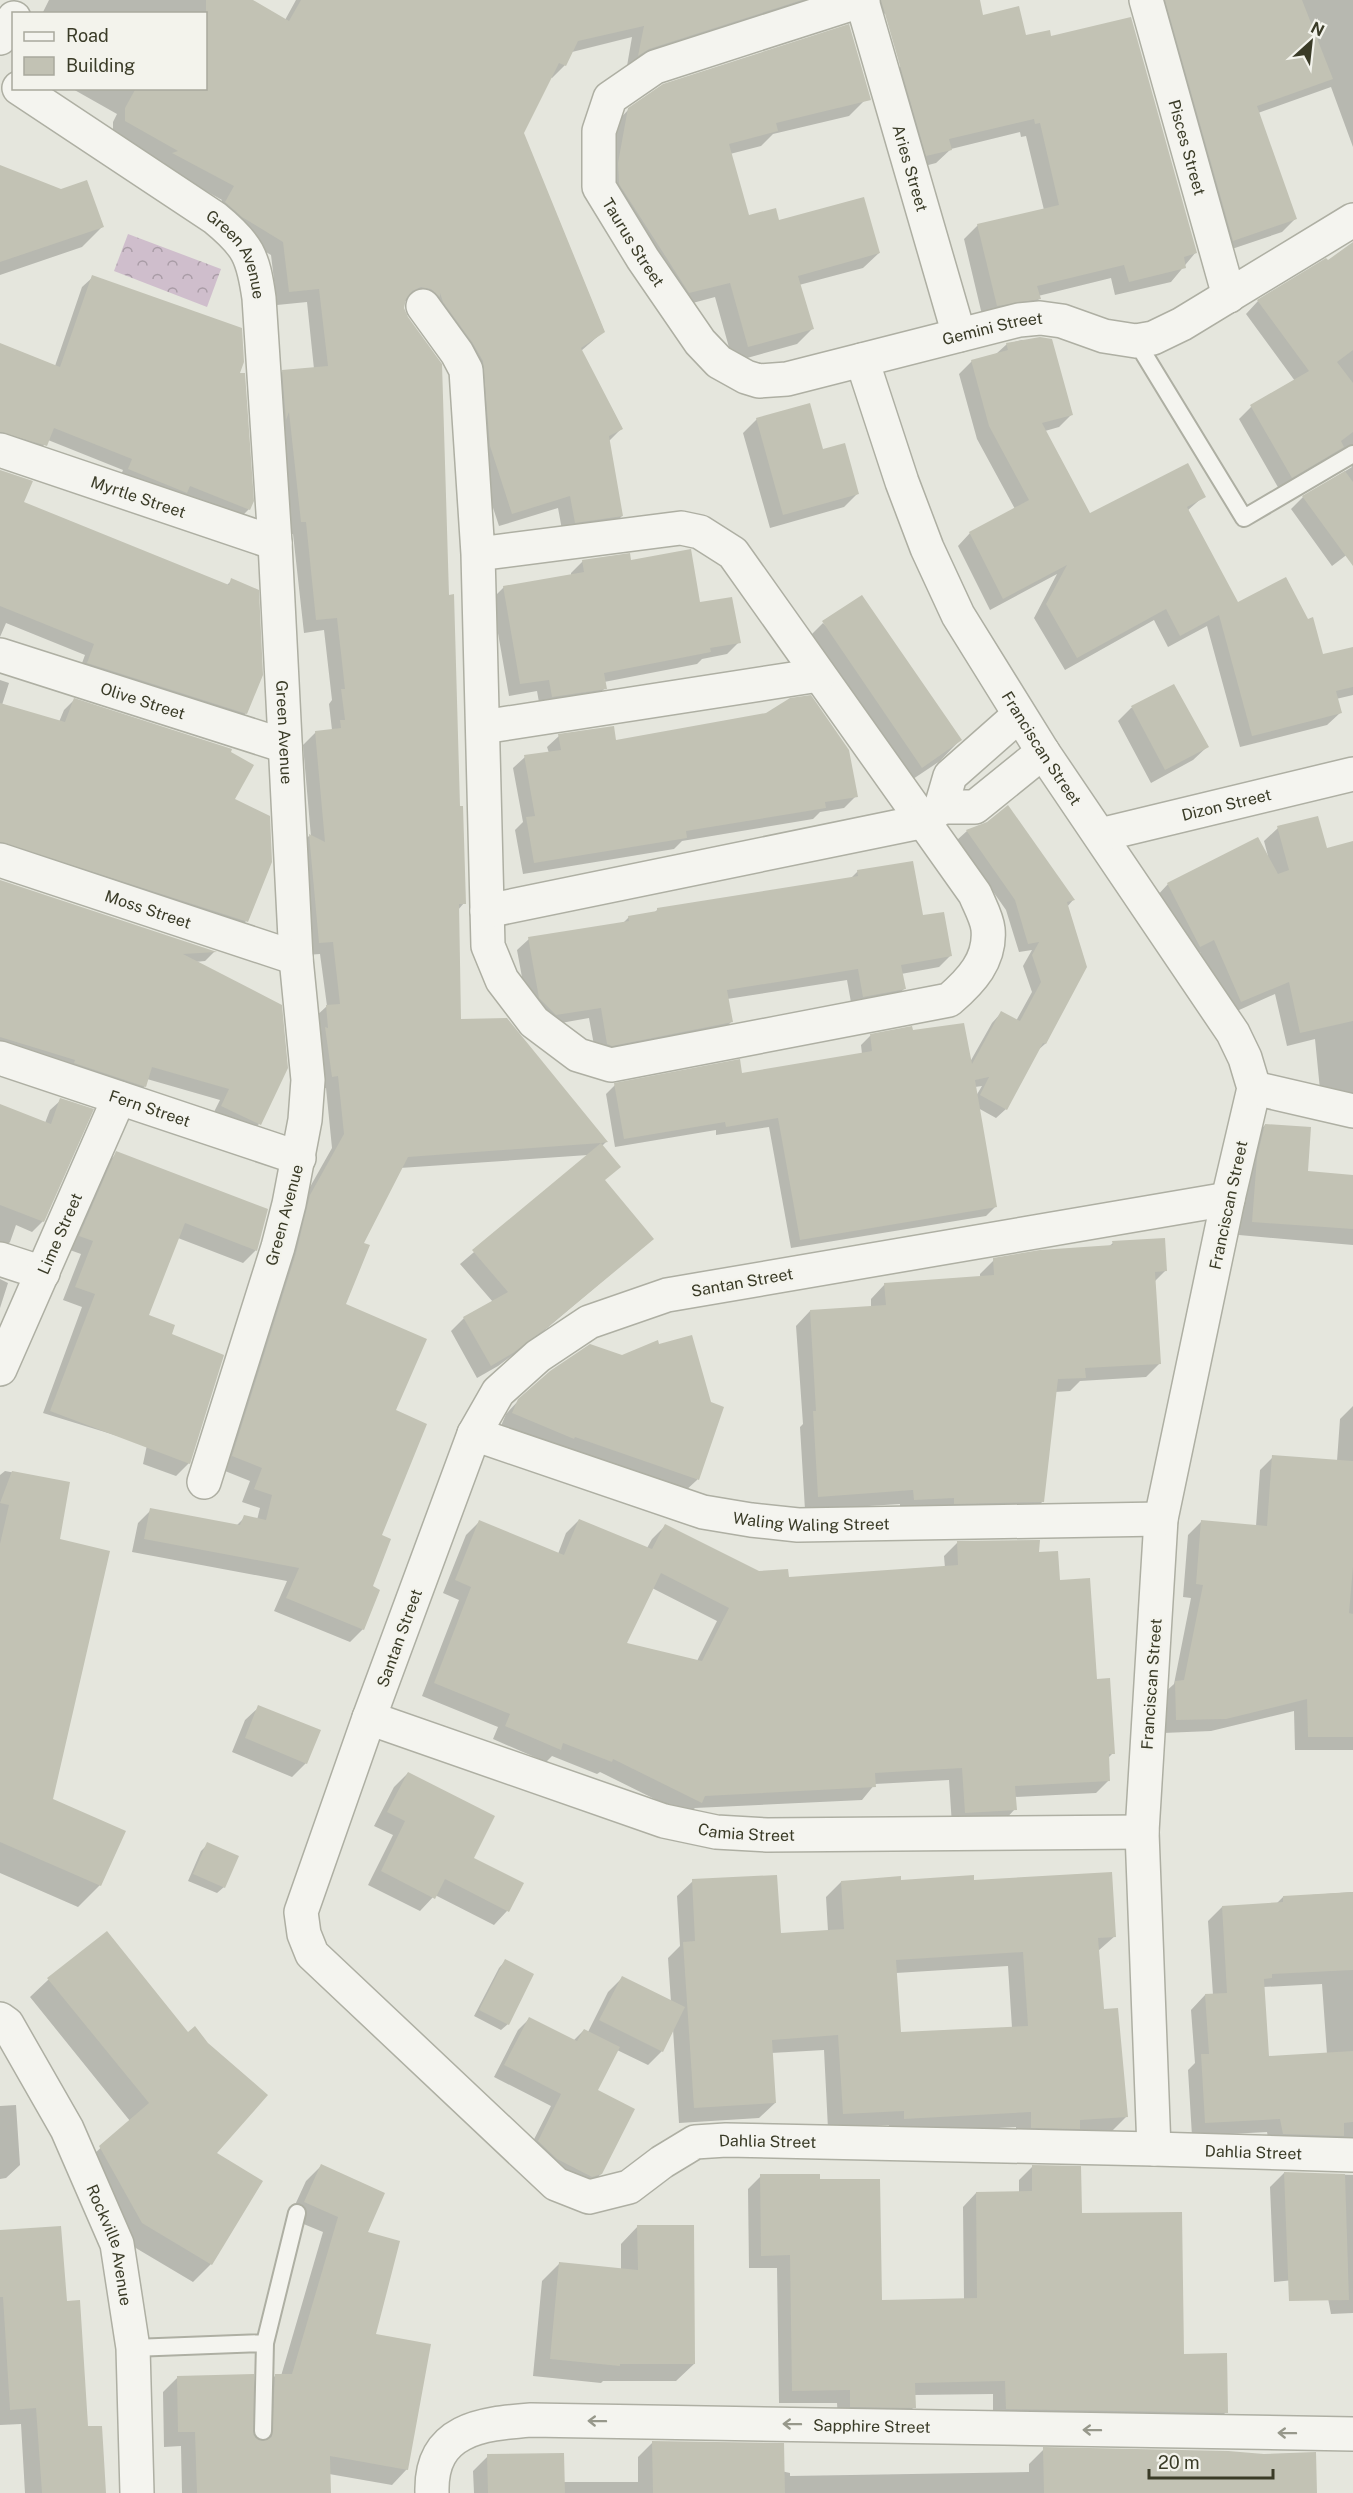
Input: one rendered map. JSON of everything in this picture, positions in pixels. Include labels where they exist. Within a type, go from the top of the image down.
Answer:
[{"type":"street","points":[[19,12],[28,0]]},
{"type":"street","name":"Pisces Street","points":[[1146,0],[1229,296]]},
{"type":"street","name":"Aries Street","points":[[862,1],[959,334]]},
{"type":"street","name":"Taurus Street","points":[[746,377],[719,362],[700,342],[603,195],[599,187],[597,164],[599,131],[610,98],[655,67],[862,1]]},
{"type":"street","points":[[0,38],[12,21]]},
{"type":"street","name":"Green Avenue","points":[[22,90],[215,218],[235,235],[249,252],[259,298],[275,543],[296,958],[308,1080],[300,1158],[278,1246],[204,1482]]},
{"type":"street","name":"Gemini Street","points":[[746,377],[759,381],[787,379],[990,326],[1040,318],[1062,321],[1104,336],[1136,341],[1168,332],[1353,220]]},
{"type":"street","points":[[423,306],[457,353],[466,370],[478,554],[488,946],[502,980],[534,1022],[578,1055],[611,1065],[949,1000],[970,982],[985,959],[988,928],[975,894],[933,814],[819,675],[733,553],[700,532],[681,528],[478,554]]},
{"type":"street","name":"Franciscan Street","points":[[862,360],[902,482],[927,548],[958,615],[1043,752],[1233,1033],[1245,1058],[1254,1088],[1228,1199],[1161,1519],[1142,1832],[1154,2149]]},
{"type":"street","name":"Myrtle Street","points":[[0,450],[275,543]]},
{"type":"street","name":"Olive Street","points":[[0,655],[285,746]]},
{"type":"street","points":[[483,727],[819,675]]},
{"type":"street","points":[[933,814],[950,776],[1019,715]]},
{"type":"street","points":[[487,910],[933,814],[975,807],[1043,752]]},
{"type":"street","name":"Dizon Street","points":[[1100,836],[1353,774]]},
{"type":"street","name":"Moss Street","points":[[0,860],[296,958]]},
{"type":"street","name":"Fern Street","points":[[0,1058],[300,1158]]},
{"type":"street","points":[[1254,1088],[1353,1111]]},
{"type":"street","name":"Lime Street","points":[[0,1369],[119,1098]]},
{"type":"street","name":"Santan Street","points":[[304,1934],[301,1912],[369,1718],[474,1434],[498,1392],[538,1356],[589,1322],[667,1295],[1228,1199]]},
{"type":"street","points":[[0,1259],[43,1274]]},
{"type":"street","name":"Waling Waling Street","points":[[474,1434],[703,1512],[751,1520],[798,1525],[1161,1519]]},
{"type":"street","name":"Camia Street","points":[[369,1718],[664,1821],[716,1832],[767,1835],[1142,1832]]},
{"type":"street","name":"Dahlia Street","points":[[304,1934],[312,1954],[556,2184],[589,2196],[629,2187],[662,2162],[695,2142],[738,2140],[1353,2155]]},
{"type":"street","name":"Rockville Avenue","points":[[0,2019],[7,2024],[67,2128],[117,2244],[133,2348],[137,2493]]},
{"type":"street","name":"Sapphire Street","points":[[432,2493],[432,2484],[440,2456],[456,2436],[486,2423],[531,2420],[1350,2443]]},
{"type":"lane","points":[[1136,341],[1244,518],[1353,454]]},
{"type":"lane","points":[[263,2431],[264,2343],[297,2213]]},
{"type":"lane","points":[[133,2348],[264,2343]]},
{"type":"green space","points":[[128,234],[221,269],[207,307],[114,271]]},
{"type":"building","points":[[206,0],[253,0],[289,21],[301,0],[802,0],[649,49],[638,56],[644,26],[578,41],[566,66],[559,63],[524,133],[605,332],[581,348],[623,429],[609,436],[623,516],[575,523],[570,496],[512,514],[490,446],[483,361],[443,302],[440,293],[440,297],[431,289],[421,287],[412,291],[406,299],[404,308],[408,317],[442,364],[449,595],[454,594],[460,806],[463,806],[466,904],[459,904],[461,1019],[507,1018],[608,1142],[408,1157],[364,1243],[370,1245],[346,1304],[427,1339],[396,1410],[427,1424],[382,1535],[391,1539],[373,1586],[380,1590],[364,1630],[286,1598],[299,1568],[144,1539],[150,1508],[240,1525],[244,1515],[266,1520],[272,1495],[254,1489],[262,1468],[232,1456],[296,1253],[310,1195],[344,1134],[338,1076],[332,1077],[325,1027],[328,1028],[326,1005],[340,1004],[333,942],[319,943],[309,834],[325,842],[315,731],[341,728],[340,720],[345,720],[341,689],[345,689],[337,618],[316,620],[306,522],[301,522],[289,412],[286,420],[282,370],[328,366],[319,289],[289,292],[283,242],[242,217],[225,202],[234,186],[172,153],[178,151],[125,121],[125,108],[135,90],[207,90]]},
{"type":"building","points":[[881,0],[980,0],[983,15],[1019,6],[1026,35],[1050,30],[1051,36],[1131,17],[1197,253],[1184,257],[1186,268],[1129,282],[1124,265],[1037,286],[1041,299],[997,306],[977,224],[1059,205],[1040,123],[1035,124],[1034,119],[949,139],[952,150],[926,156]]},
{"type":"building","points":[[1165,0],[1302,0],[1333,79],[1257,106],[1297,219],[1233,241]]},
{"type":"building","points":[[849,24],[871,100],[776,123],[778,131],[729,144],[749,215],[776,208],[779,220],[864,197],[880,253],[798,276],[814,329],[748,347],[730,283],[689,293],[619,184],[618,163],[628,108],[663,84]]},
{"type":"building","points":[[0,165],[61,189],[87,180],[104,227],[0,262]]},
{"type":"building","points":[[1353,242],[1353,350],[1337,362],[1353,383],[1353,432],[1341,441],[1344,447],[1292,478],[1250,405],[1309,371],[1257,300],[1326,258],[1328,260]]},
{"type":"building","points":[[92,275],[242,328],[244,362],[240,373],[245,373],[254,501],[250,510],[190,486],[187,493],[128,469],[132,459],[54,428],[47,446],[0,432],[0,343],[60,367]]},
{"type":"building","points":[[1040,337],[1052,339],[1073,415],[1042,423],[1090,513],[1188,463],[1206,497],[1187,507],[1238,602],[1286,577],[1308,619],[1313,617],[1323,654],[1353,647],[1353,687],[1336,691],[1342,713],[1252,736],[1219,615],[1180,636],[1166,609],[1077,658],[1046,604],[1067,565],[1003,599],[969,532],[1029,500],[989,426],[971,360],[1008,350],[1006,343]]},
{"type":"building","points":[[810,403],[823,449],[845,443],[859,494],[783,515],[756,418]]},
{"type":"building","points":[[0,470],[33,481],[24,502],[229,585],[231,578],[259,590],[263,675],[247,714],[87,663],[94,644],[0,606]]},
{"type":"building","points":[[1345,471],[1353,482],[1353,566],[1302,496]]},
{"type":"building","points":[[691,549],[700,602],[732,597],[741,643],[710,648],[711,652],[604,673],[607,689],[552,697],[549,680],[520,684],[503,586],[584,572],[582,560],[630,553],[631,560]]},
{"type":"building","points":[[862,595],[962,740],[922,768],[822,621]]},
{"type":"building","points":[[1174,684],[1209,747],[1165,770],[1131,706]]},
{"type":"building","points":[[811,695],[849,750],[858,797],[825,802],[826,808],[686,831],[687,838],[534,863],[526,817],[535,816],[524,755],[561,750],[558,734],[614,726],[616,740],[766,713],[790,698]]},
{"type":"building","points":[[74,698],[232,749],[231,752],[254,765],[235,799],[270,816],[272,862],[248,922],[0,842],[0,703],[65,722]]},
{"type":"building","points":[[1008,805],[1075,900],[1067,902],[1087,967],[1046,1044],[1043,1043],[1007,1110],[980,1095],[989,1077],[975,1080],[997,1207],[800,1240],[778,1118],[726,1127],[725,1122],[624,1139],[614,1083],[740,1059],[742,1073],[872,1051],[870,1034],[912,1026],[913,1030],[964,1023],[972,1064],[1001,1011],[1020,1021],[1041,982],[1032,955],[1039,942],[1028,944],[1015,900],[966,830],[987,822]]},
{"type":"building","points":[[1318,816],[1327,848],[1353,841],[1353,1021],[1300,1033],[1289,982],[1241,1002],[1214,940],[1200,947],[1167,883],[1258,837],[1278,874],[1289,870],[1277,826]]},
{"type":"building","points":[[913,861],[923,915],[944,912],[952,956],[901,965],[906,989],[863,997],[858,969],[727,990],[733,1022],[612,1046],[607,1044],[601,1008],[556,1015],[539,998],[528,937],[629,921],[628,916],[657,911],[657,908],[858,876],[857,870]]},
{"type":"building","points":[[0,880],[217,952],[183,954],[282,1005],[288,1068],[261,1125],[221,1106],[229,1089],[152,1067],[146,1087],[74,1063],[75,1060],[0,1037]]},
{"type":"building","points":[[60,1098],[94,1109],[44,1222],[0,1205],[0,1104],[51,1124]]},
{"type":"building","points":[[1265,1124],[1311,1127],[1308,1171],[1353,1175],[1353,1229],[1252,1222],[1257,1157]]},
{"type":"building","points":[[601,1143],[621,1167],[605,1180],[654,1239],[548,1327],[491,1366],[463,1317],[508,1292],[472,1250]]},
{"type":"building","points":[[116,1151],[268,1209],[257,1251],[185,1223],[149,1315],[175,1325],[172,1334],[224,1355],[190,1464],[50,1411],[95,1294],[75,1287],[93,1241],[79,1236]]},
{"type":"building","points":[[1165,1238],[1167,1271],[1155,1272],[1161,1364],[1085,1368],[1086,1378],[1058,1379],[1044,1502],[954,1504],[954,1498],[914,1500],[913,1490],[818,1497],[810,1310],[886,1305],[884,1283],[994,1275],[993,1258],[1040,1250],[1113,1245],[1112,1241]]},
{"type":"building","points":[[692,1335],[711,1402],[724,1407],[699,1480],[575,1437],[574,1439],[512,1413],[518,1399],[550,1371],[590,1344],[622,1355],[658,1340],[659,1344]]},
{"type":"building","points":[[1272,1455],[1353,1461],[1353,1567],[1349,1613],[1353,1614],[1353,1737],[1308,1737],[1307,1699],[1226,1719],[1176,1720],[1175,1681],[1184,1680],[1203,1585],[1196,1584],[1201,1520],[1267,1526]]},
{"type":"building","points":[[12,1471],[70,1482],[60,1539],[110,1551],[53,1799],[126,1831],[101,1886],[0,1842],[0,1544],[9,1505],[0,1503]]},
{"type":"building","points":[[579,1519],[652,1549],[665,1524],[759,1571],[788,1569],[789,1577],[958,1565],[957,1541],[1040,1540],[1039,1552],[1058,1551],[1060,1580],[1090,1578],[1097,1679],[1110,1678],[1115,1754],[1109,1754],[1110,1781],[1015,1786],[1017,1810],[965,1813],[962,1768],[875,1773],[876,1787],[705,1796],[702,1803],[613,1759],[612,1762],[563,1743],[561,1750],[505,1726],[510,1714],[434,1683],[471,1587],[455,1580],[479,1520],[564,1555]],"holes":[[[661,1573],[729,1608],[702,1661],[627,1643]]]},
{"type":"building","points":[[258,1705],[321,1730],[307,1764],[245,1738]]},
{"type":"building","points":[[408,1772],[495,1816],[474,1858],[524,1883],[509,1912],[445,1879],[435,1899],[381,1871],[405,1821],[387,1812]]},
{"type":"building","points":[[207,1842],[239,1856],[225,1888],[193,1874]]},
{"type":"building","points":[[1112,1872],[1116,1937],[1098,1938],[1104,2009],[1118,2008],[1128,2117],[1080,2120],[1080,2129],[1031,2128],[1031,2112],[904,2119],[904,2111],[843,2114],[838,2035],[772,2040],[776,2103],[694,2108],[683,1942],[695,1941],[692,1879],[777,1875],[781,1933],[844,1929],[841,1881],[901,1876],[901,1880],[974,1875],[974,1880]],"holes":[[[1023,1952],[1028,2026],[901,2032],[896,1960]]]},
{"type":"building","points":[[1353,1892],[1353,1970],[1272,1974],[1272,1978],[1264,1979],[1269,2056],[1353,2051],[1353,2122],[1344,2123],[1344,2136],[1283,2134],[1280,2119],[1205,2123],[1201,2054],[1209,2054],[1205,1994],[1227,1993],[1222,1906],[1283,1902],[1283,1896]]},
{"type":"building","points":[[107,1931],[188,2032],[195,2026],[208,2043],[268,2095],[217,2153],[263,2181],[212,2265],[142,2223],[99,2146],[149,2103],[47,1978]]},
{"type":"building","points":[[505,1959],[534,1974],[509,2025],[479,2010]]},
{"type":"building","points":[[622,1976],[685,2007],[663,2052],[599,2020]]},
{"type":"building","points":[[529,2017],[577,2041],[584,2029],[620,2047],[598,2090],[635,2109],[602,2174],[592,2177],[557,2159],[538,2141],[561,2094],[504,2065]]},
{"type":"building","points":[[321,2164],[385,2193],[368,2232],[400,2241],[376,2334],[431,2344],[408,2470],[330,2456],[331,2493],[197,2493],[195,2432],[178,2432],[177,2376],[254,2374],[254,2435],[262,2441],[272,2437],[275,2374],[292,2374],[338,2217],[304,2202]]},
{"type":"building","points":[[1032,2165],[1081,2166],[1082,2213],[1182,2212],[1184,2354],[1227,2353],[1228,2413],[1006,2409],[1005,2381],[915,2383],[916,2408],[850,2407],[850,2390],[792,2391],[790,2255],[761,2256],[760,2174],[820,2174],[820,2179],[880,2179],[882,2300],[977,2298],[976,2192],[1032,2191]]},
{"type":"building","points":[[1284,2172],[1345,2174],[1349,2300],[1289,2301]]},
{"type":"building","points":[[637,2225],[694,2225],[695,2364],[620,2364],[620,2366],[550,2359],[559,2262],[638,2270]]},
{"type":"building","points":[[61,2226],[67,2301],[80,2300],[88,2426],[102,2426],[106,2493],[42,2493],[36,2408],[10,2410],[3,2297],[0,2297],[0,2230]]},
{"type":"building","points":[[652,2441],[784,2443],[785,2493],[653,2493]]},
{"type":"building","points":[[1043,2447],[1228,2451],[1264,2454],[1316,2452],[1317,2493],[1044,2493]]},
{"type":"building","points":[[564,2453],[565,2493],[488,2493],[487,2454]]}]
